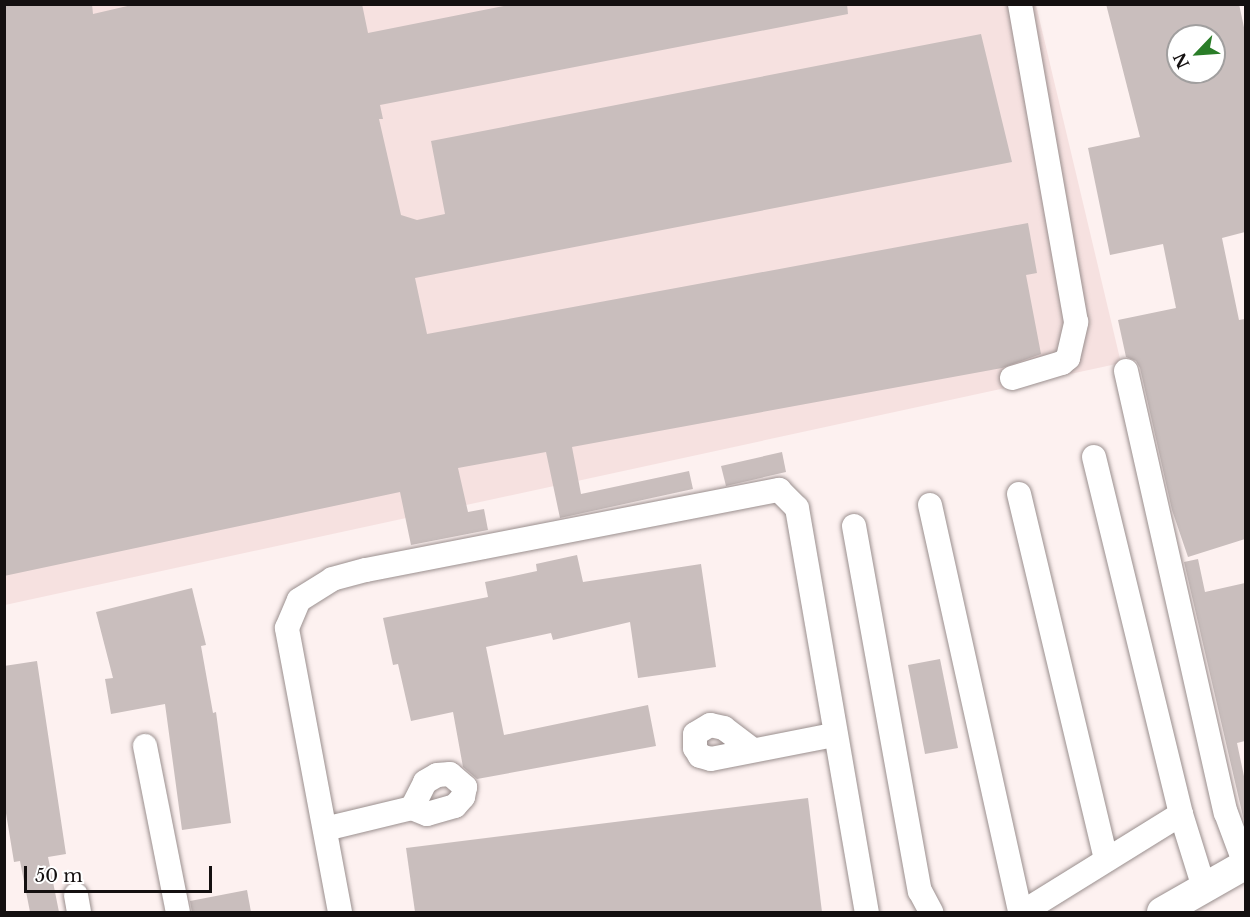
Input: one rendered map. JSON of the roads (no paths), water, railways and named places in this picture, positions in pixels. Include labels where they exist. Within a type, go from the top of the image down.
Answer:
[{"type":"main road","points":[[1162,912],[1245,864]]},
{"type":"lane","points":[[1012,378],[1062,363],[1068,358],[1076,322],[1020,4]]},
{"type":"lane","points":[[1126,371],[1226,813],[1245,864]]},
{"type":"lane","points":[[1094,457],[1181,814],[1204,888]]},
{"type":"lane","points":[[340,912],[287,628],[299,600],[332,579],[629,517],[779,490],[790,497],[797,508],[833,735],[867,912]]},
{"type":"lane","points":[[1019,494],[1106,860]]},
{"type":"lane","points":[[930,505],[1021,912],[1181,814]]},
{"type":"lane","points":[[854,526],[920,891],[932,912]]},
{"type":"lane","points":[[753,750],[833,735]]},
{"type":"lane","points":[[144,746],[178,912]]},
{"type":"lane","points":[[325,829],[412,808]]}]
